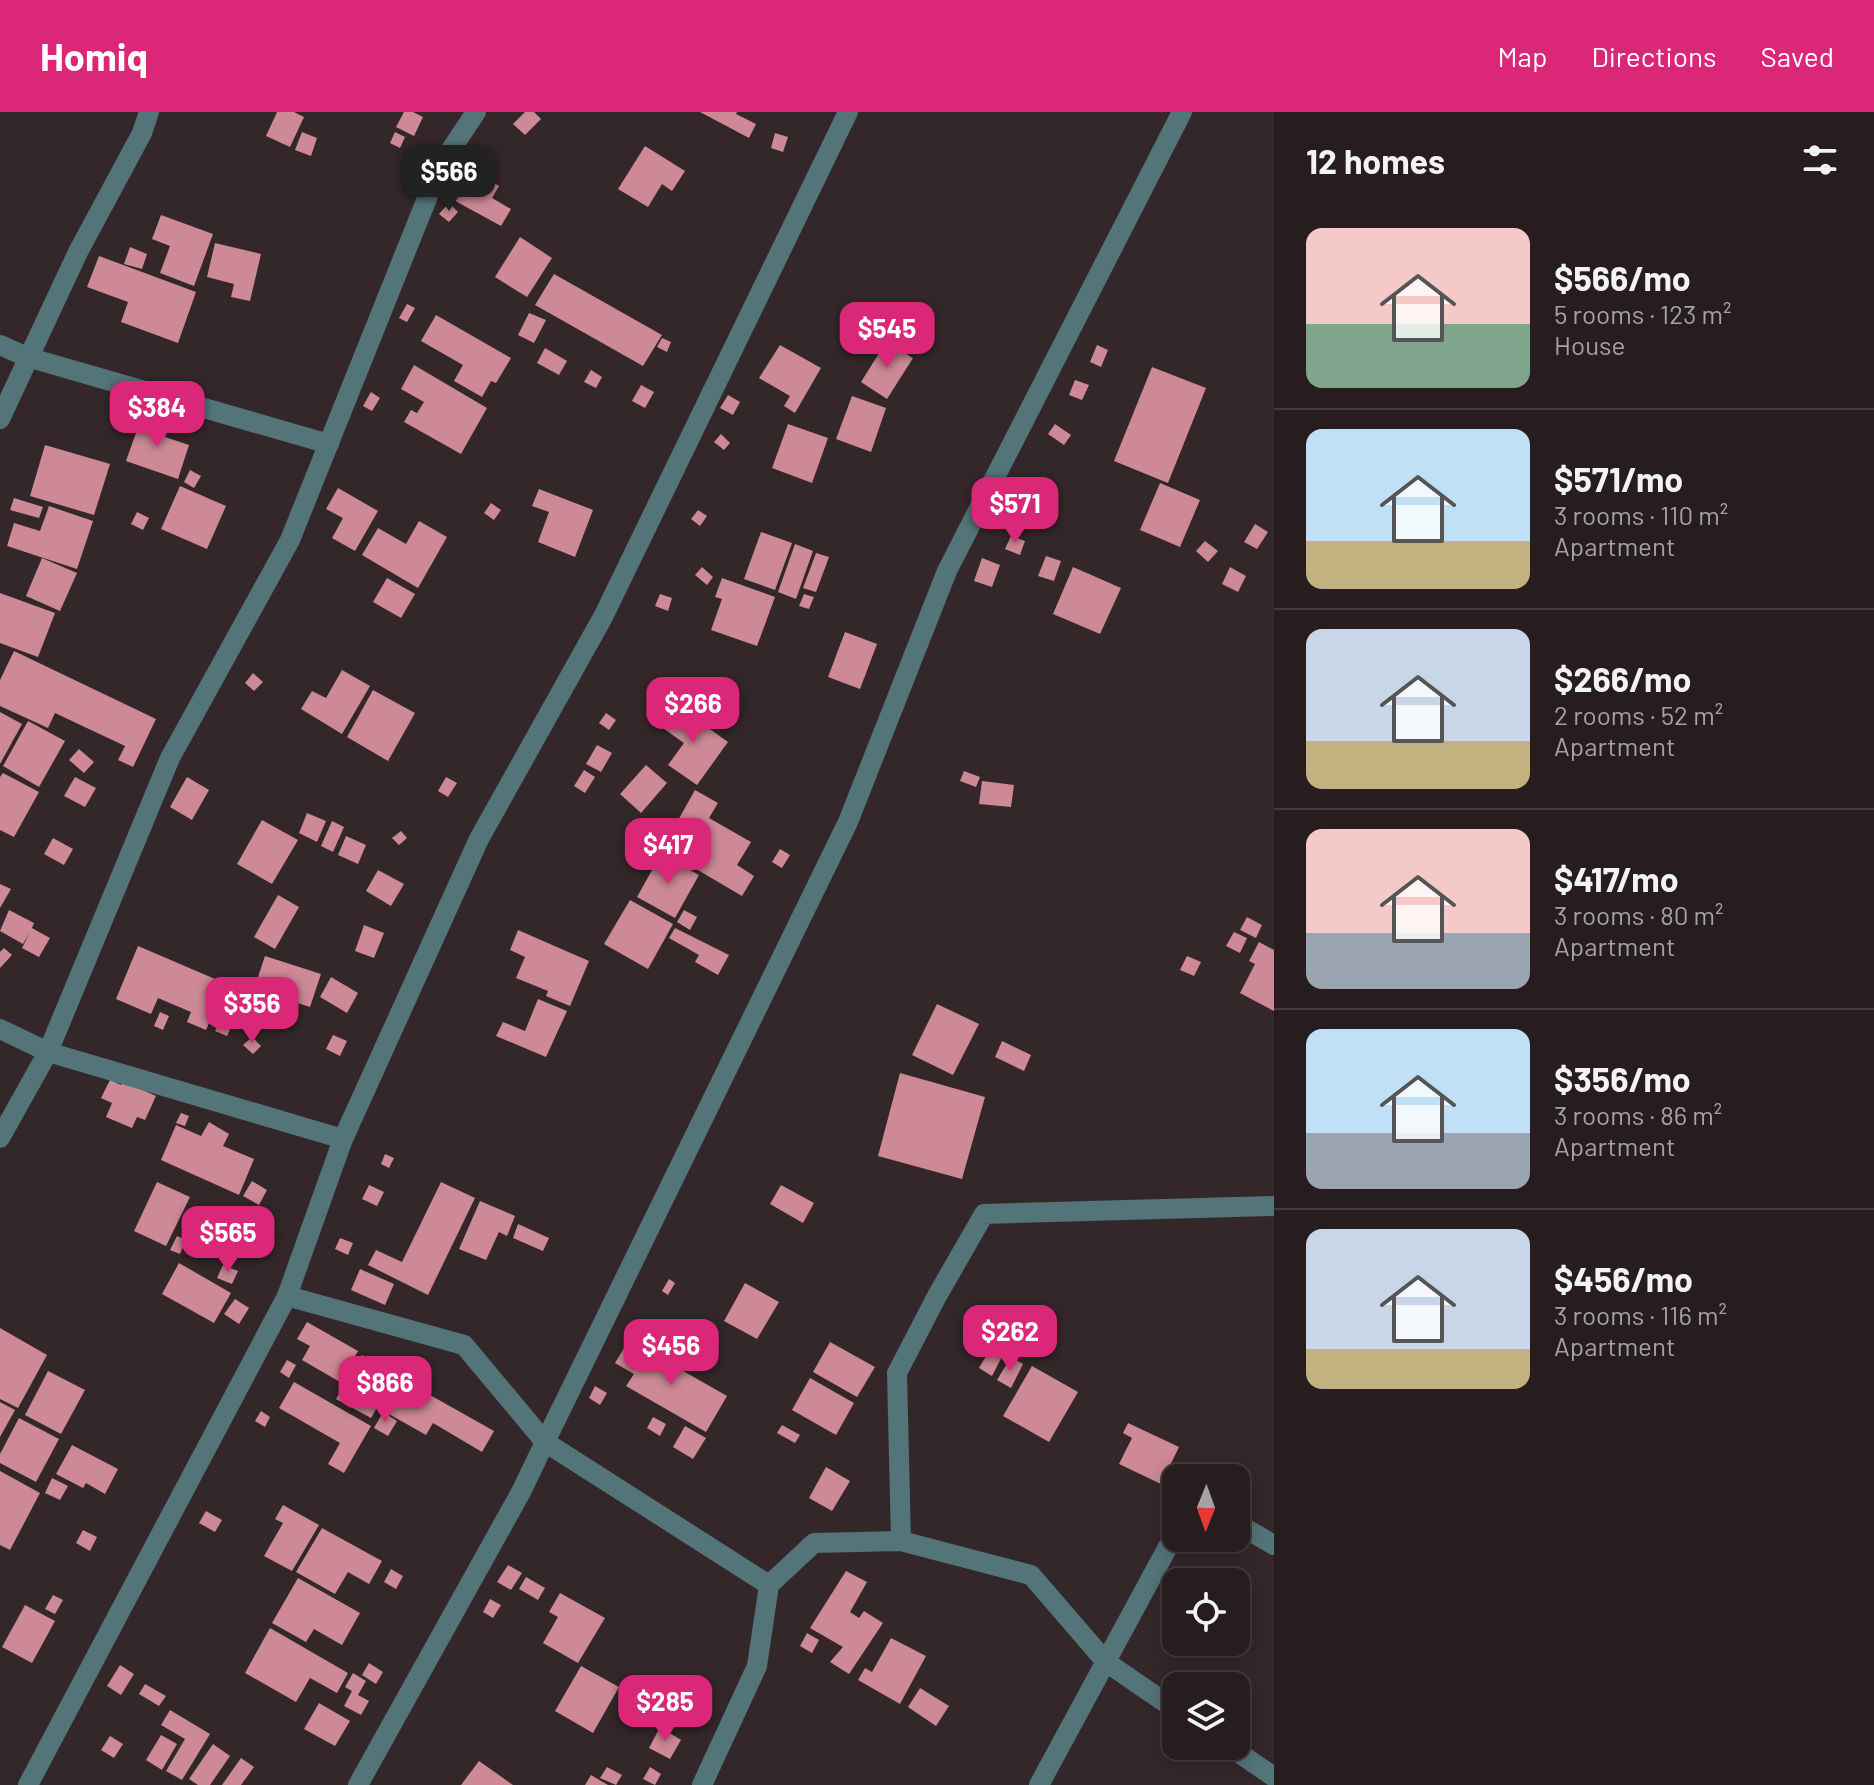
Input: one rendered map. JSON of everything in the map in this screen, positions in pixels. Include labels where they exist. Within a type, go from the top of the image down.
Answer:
[{"type":"street","points":[[0,419],[78,252],[142,133],[149,112]]},
{"type":"street","points":[[0,1138],[48,1052],[170,758],[290,540],[440,166],[476,112]]},
{"type":"street","points":[[28,1785],[287,1296],[343,1139],[479,839],[603,617],[848,112]]},
{"type":"street","points":[[358,1785],[521,1492],[848,822],[947,571],[1182,112]]},
{"type":"street","points":[[0,345],[27,357],[329,444]]},
{"type":"street","points":[[0,1029],[48,1052],[343,1139]]},
{"type":"street","points":[[901,1541],[897,1373],[984,1214],[1274,1206]]},
{"type":"street","points":[[287,1296],[464,1345],[545,1442],[769,1585]]},
{"type":"street","points":[[1250,1531],[1274,1545]]},
{"type":"street","points":[[702,1785],[757,1666],[769,1585],[814,1543],[901,1541],[1031,1575],[1106,1662],[1162,1700]]},
{"type":"street","points":[[1039,1785],[1165,1552]]},
{"type":"street","points":[[1249,1760],[1274,1777]]},
{"type":"building","points":[[277,112],[294,112],[304,117],[290,147],[266,136]]},
{"type":"building","points":[[404,112],[423,117],[414,136],[396,127]]},
{"type":"building","points":[[525,112],[534,112],[541,119],[525,135],[513,124]]},
{"type":"building","points":[[700,112],[737,112],[756,124],[749,138]]},
{"type":"building","points":[[302,132],[317,138],[311,156],[295,150]]},
{"type":"building","points":[[395,132],[405,137],[400,148],[390,143]]},
{"type":"building","points":[[775,133],[788,137],[783,152],[771,148]]},
{"type":"building","points":[[645,146],[685,171],[672,191],[662,184],[648,207],[618,189]]},
{"type":"building","points":[[465,167],[499,186],[492,198],[511,209],[501,226],[448,197]]},
{"type":"building","points":[[449,203],[458,212],[449,222],[439,214]]},
{"type":"building","points":[[161,215],[213,234],[194,286],[160,273],[170,246],[152,239]]},
{"type":"building","points":[[520,237],[552,258],[527,297],[495,277]]},
{"type":"building","points":[[215,243],[261,254],[250,301],[231,297],[234,284],[207,277]]},
{"type":"building","points":[[130,247],[147,254],[142,269],[124,264]]},
{"type":"building","points":[[99,256],[196,292],[178,343],[121,322],[128,302],[87,287]]},
{"type":"building","points":[[554,274],[662,335],[643,366],[535,305]]},
{"type":"building","points":[[407,304],[415,308],[407,322],[399,318]]},
{"type":"building","points":[[529,313],[546,320],[534,343],[518,335]]},
{"type":"building","points":[[436,315],[511,358],[496,383],[491,381],[482,397],[454,381],[463,365],[421,341]]},
{"type":"building","points":[[662,338],[671,342],[667,352],[657,347]]},
{"type":"building","points":[[886,342],[913,358],[887,399],[861,382]]},
{"type":"building","points":[[780,345],[821,368],[795,413],[784,406],[790,396],[759,378]]},
{"type":"building","points":[[1097,345],[1108,350],[1101,367],[1090,362]]},
{"type":"building","points":[[545,348],[567,361],[559,375],[537,363]]},
{"type":"building","points":[[414,365],[487,408],[461,454],[404,422],[411,410],[417,413],[424,402],[401,389]]},
{"type":"building","points":[[1152,367],[1206,388],[1168,483],[1114,461]]},
{"type":"building","points":[[591,370],[602,377],[596,388],[584,382]]},
{"type":"building","points":[[1075,380],[1089,385],[1082,400],[1069,395]]},
{"type":"building","points":[[641,385],[654,392],[645,408],[632,401]]},
{"type":"building","points":[[371,392],[380,398],[372,411],[363,406]]},
{"type":"building","points":[[728,395],[740,402],[733,415],[720,408]]},
{"type":"building","points":[[852,396],[886,408],[871,452],[836,439]]},
{"type":"building","points":[[142,416],[170,425],[165,437],[189,445],[178,479],[126,461]]},
{"type":"building","points":[[788,424],[828,438],[812,483],[772,468]]},
{"type":"building","points":[[1055,424],[1071,435],[1064,445],[1048,434]]},
{"type":"building","points":[[721,434],[730,443],[724,450],[714,442]]},
{"type":"building","points":[[45,445],[110,464],[94,515],[30,496]]},
{"type":"building","points":[[190,470],[201,476],[194,488],[184,482]]},
{"type":"building","points":[[1160,483],[1200,500],[1180,547],[1140,530]]},
{"type":"building","points":[[180,486],[226,506],[207,549],[161,529]]},
{"type":"building","points":[[338,488],[378,511],[355,551],[332,538],[343,518],[326,509]]},
{"type":"building","points":[[539,489],[593,510],[575,557],[538,542],[549,512],[532,506]]},
{"type":"building","points":[[14,498],[43,507],[39,518],[10,510]]},
{"type":"building","points":[[491,503],[501,510],[494,520],[484,513]]},
{"type":"building","points":[[49,506],[93,521],[77,569],[7,546],[14,523],[40,531]]},
{"type":"building","points":[[698,510],[707,516],[700,526],[691,519]]},
{"type":"building","points":[[137,512],[149,518],[143,530],[131,524]]},
{"type":"building","points":[[419,521],[447,537],[418,588],[362,555],[378,528],[406,544]]},
{"type":"building","points":[[1255,524],[1268,532],[1257,549],[1244,542]]},
{"type":"building","points":[[761,532],[792,543],[775,590],[744,579]]},
{"type":"building","points":[[1011,536],[1025,541],[1020,555],[1005,549]]},
{"type":"building","points":[[1205,541],[1218,551],[1208,562],[1196,551]]},
{"type":"building","points":[[795,544],[813,551],[796,599],[778,592]]},
{"type":"building","points":[[816,553],[829,557],[816,592],[803,588]]},
{"type":"building","points":[[1046,556],[1061,561],[1054,581],[1038,576]]},
{"type":"building","points":[[42,558],[77,573],[60,611],[26,596]]},
{"type":"building","points":[[982,558],[1000,565],[992,587],[974,581]]},
{"type":"building","points":[[702,567],[713,577],[707,585],[695,575]]},
{"type":"building","points":[[1073,567],[1121,588],[1100,634],[1053,614]]},
{"type":"building","points":[[1230,567],[1246,576],[1238,592],[1222,584]]},
{"type":"building","points":[[387,578],[415,594],[401,618],[373,602]]},
{"type":"building","points":[[722,578],[775,597],[757,646],[711,630],[722,599],[715,597]]},
{"type":"building","points":[[0,593],[55,613],[38,657],[0,643]]},
{"type":"building","points":[[660,594],[672,598],[668,611],[655,606]]},
{"type":"building","points":[[804,594],[814,597],[809,609],[799,606]]},
{"type":"building","points":[[845,632],[877,644],[860,689],[828,677]]},
{"type":"building","points":[[14,651],[156,719],[133,767],[118,760],[125,746],[55,713],[48,728],[0,706],[0,680]]},
{"type":"building","points":[[342,670],[370,686],[342,734],[301,709],[312,691],[326,698]]},
{"type":"building","points":[[253,673],[263,682],[254,691],[245,683]]},
{"type":"building","points":[[373,690],[415,713],[388,761],[347,737]]},
{"type":"building","points":[[675,704],[728,742],[697,785],[668,765],[684,743],[660,726]]},
{"type":"building","points":[[0,712],[22,724],[0,764]]},
{"type":"building","points":[[606,713],[616,720],[609,730],[599,723]]},
{"type":"building","points":[[28,721],[65,741],[39,787],[3,766]]},
{"type":"building","points":[[597,745],[612,753],[601,772],[586,764]]},
{"type":"building","points":[[79,749],[94,762],[84,773],[69,760]]},
{"type":"building","points":[[646,765],[667,783],[641,813],[620,794]]},
{"type":"building","points":[[584,770],[595,777],[585,793],[574,786]]},
{"type":"building","points":[[964,771],[980,777],[976,787],[960,781]]},
{"type":"building","points":[[3,773],[39,792],[14,837],[0,830],[0,777]]},
{"type":"building","points":[[75,777],[96,788],[85,807],[64,796]]},
{"type":"building","points":[[187,777],[209,790],[192,820],[170,807]]},
{"type":"building","points":[[446,777],[457,783],[448,797],[438,791]]},
{"type":"building","points":[[982,781],[1014,785],[1011,807],[979,804]]},
{"type":"building","points":[[695,790],[718,803],[709,818],[751,842],[737,865],[754,876],[742,896],[662,849]]},
{"type":"building","points":[[307,813],[326,821],[317,842],[299,833]]},
{"type":"building","points":[[262,820],[298,840],[272,884],[237,864]]},
{"type":"building","points":[[332,821],[344,827],[333,852],[321,846]]},
{"type":"building","points":[[401,831],[407,838],[399,845],[392,838]]},
{"type":"building","points":[[346,836],[366,845],[358,864],[338,855]]},
{"type":"building","points":[[53,838],[73,849],[64,865],[44,854]]},
{"type":"building","points":[[780,849],[790,855],[782,868],[772,862]]},
{"type":"building","points":[[661,854],[699,875],[675,918],[637,897]]},
{"type":"building","points":[[378,870],[404,884],[391,906],[366,891]]},
{"type":"building","points":[[0,884],[11,889],[0,908]]},
{"type":"building","points":[[278,895],[299,907],[275,949],[254,937]]},
{"type":"building","points":[[630,900],[673,924],[648,969],[604,944]]},
{"type":"building","points":[[9,910],[34,923],[32,928],[50,938],[39,957],[22,948],[30,932],[23,944],[0,931]]},
{"type":"building","points":[[684,910],[697,917],[690,930],[677,922]]},
{"type":"building","points":[[1247,917],[1262,925],[1256,938],[1240,930]]},
{"type":"building","points":[[364,925],[384,933],[374,958],[355,951]]},
{"type":"building","points":[[675,928],[729,955],[718,975],[695,962],[699,955],[669,938]]},
{"type":"building","points":[[518,930],[589,961],[570,1006],[546,996],[548,991],[516,978],[525,957],[510,950]]},
{"type":"building","points":[[1234,932],[1247,938],[1240,953],[1226,946]]},
{"type":"building","points":[[1259,942],[1274,950],[1274,1011],[1240,993],[1255,964],[1249,961]]},
{"type":"building","points":[[138,946],[229,985],[213,1022],[210,1021],[206,1030],[187,1022],[191,1012],[158,998],[151,1014],[116,999]]},
{"type":"building","points":[[4,948],[12,955],[0,968],[0,952]]},
{"type":"building","points":[[265,956],[321,974],[310,1007],[254,989]]},
{"type":"building","points":[[1187,956],[1201,962],[1194,976],[1180,970]]},
{"type":"building","points":[[331,977],[358,993],[347,1013],[320,997]]},
{"type":"building","points":[[538,999],[567,1011],[546,1057],[496,1036],[503,1022],[525,1031]]},
{"type":"building","points":[[937,1004],[979,1024],[953,1075],[912,1055]]},
{"type":"building","points":[[160,1012],[169,1016],[163,1030],[154,1026]]},
{"type":"building","points":[[223,1014],[235,1019],[227,1036],[215,1031]]},
{"type":"building","points":[[333,1035],[347,1041],[340,1056],[326,1049]]},
{"type":"building","points":[[252,1037],[261,1046],[253,1054],[243,1045]]},
{"type":"building","points":[[1002,1041],[1031,1055],[1024,1071],[995,1057]]},
{"type":"building","points":[[900,1073],[985,1097],[962,1179],[878,1156]]},
{"type":"building","points":[[110,1080],[121,1085],[123,1081],[156,1096],[145,1120],[137,1117],[132,1128],[106,1117],[112,1103],[101,1098]]},
{"type":"building","points":[[181,1113],[189,1116],[185,1126],[176,1123]]},
{"type":"building","points":[[209,1122],[229,1134],[223,1146],[254,1159],[239,1195],[161,1160],[176,1125],[201,1136]]},
{"type":"building","points":[[385,1154],[394,1158],[389,1168],[381,1164]]},
{"type":"building","points":[[252,1181],[267,1190],[259,1205],[243,1196]]},
{"type":"building","points":[[157,1182],[190,1197],[166,1246],[134,1231]]},
{"type":"building","points":[[441,1182],[475,1198],[428,1295],[368,1265],[376,1250],[402,1262]]},
{"type":"building","points":[[369,1185],[384,1192],[377,1206],[362,1199]]},
{"type":"building","points":[[781,1185],[814,1203],[803,1223],[770,1204]]},
{"type":"building","points":[[480,1201],[515,1216],[507,1236],[499,1232],[486,1260],[459,1249]]},
{"type":"building","points":[[518,1224],[549,1238],[543,1251],[513,1238]]},
{"type":"building","points":[[177,1236],[186,1240],[180,1254],[170,1250]]},
{"type":"building","points":[[340,1238],[353,1243],[348,1255],[335,1249]]},
{"type":"building","points":[[179,1263],[231,1293],[214,1323],[162,1294]]},
{"type":"building","points":[[223,1265],[238,1271],[232,1284],[217,1278]]},
{"type":"building","points":[[360,1269],[394,1284],[385,1305],[351,1290]]},
{"type":"building","points":[[669,1279],[675,1283],[668,1295],[662,1291]]},
{"type":"building","points":[[745,1283],[779,1302],[757,1339],[724,1321]]},
{"type":"building","points":[[235,1299],[249,1308],[239,1324],[224,1314]]},
{"type":"building","points":[[307,1322],[358,1351],[340,1382],[302,1360],[310,1346],[297,1339]]},
{"type":"building","points":[[0,1328],[47,1355],[18,1408],[0,1399]]},
{"type":"building","points":[[977,1336],[988,1343],[982,1354],[970,1347]]},
{"type":"building","points":[[629,1340],[727,1396],[706,1432],[626,1386],[634,1374],[615,1363]]},
{"type":"building","points":[[830,1342],[875,1367],[857,1397],[813,1372]]},
{"type":"building","points":[[992,1346],[1004,1353],[992,1376],[979,1368]]},
{"type":"building","points":[[362,1355],[373,1361],[365,1375],[388,1388],[371,1418],[336,1399]]},
{"type":"building","points":[[1011,1357],[1023,1364],[1011,1388],[997,1380]]},
{"type":"building","points":[[287,1360],[296,1365],[289,1378],[280,1372]]},
{"type":"building","points":[[383,1365],[396,1372],[390,1383],[376,1376]]},
{"type":"building","points":[[1032,1366],[1078,1392],[1049,1442],[1003,1416]]},
{"type":"building","points":[[48,1371],[85,1390],[61,1434],[25,1415]]},
{"type":"building","points":[[398,1377],[494,1431],[482,1452],[433,1423],[426,1435],[380,1409]]},
{"type":"building","points":[[810,1378],[854,1403],[836,1435],[792,1410]]},
{"type":"building","points":[[294,1382],[371,1426],[344,1473],[328,1464],[340,1443],[279,1408]]},
{"type":"building","points":[[595,1386],[607,1393],[600,1405],[589,1398]]},
{"type":"building","points":[[0,1402],[15,1410],[0,1437]]},
{"type":"building","points":[[261,1411],[270,1417],[265,1427],[255,1421]]},
{"type":"building","points":[[383,1412],[397,1421],[388,1436],[374,1428]]},
{"type":"building","points":[[653,1417],[666,1424],[660,1436],[647,1428]]},
{"type":"building","points":[[19,1418],[59,1439],[36,1482],[0,1463],[0,1454]]},
{"type":"building","points":[[1128,1423],[1179,1447],[1171,1464],[1162,1464],[1161,1484],[1119,1464],[1132,1438],[1123,1433]]},
{"type":"building","points":[[782,1425],[800,1435],[795,1443],[777,1433]]},
{"type":"building","points":[[685,1426],[706,1438],[693,1459],[673,1447]]},
{"type":"building","points":[[72,1445],[118,1469],[105,1494],[86,1483],[83,1488],[56,1474]]},
{"type":"building","points":[[826,1467],[850,1481],[832,1511],[809,1498]]},
{"type":"building","points":[[0,1471],[40,1493],[10,1550],[0,1545]]},
{"type":"building","points":[[52,1478],[68,1486],[60,1500],[45,1493]]},
{"type":"building","points":[[283,1505],[319,1525],[292,1571],[264,1556],[283,1523],[275,1519]]},
{"type":"building","points":[[206,1511],[222,1520],[215,1532],[199,1523]]},
{"type":"building","points":[[322,1528],[382,1561],[369,1584],[348,1572],[335,1594],[296,1572]]},
{"type":"building","points":[[83,1530],[97,1537],[90,1551],[76,1543]]},
{"type":"building","points":[[508,1565],[522,1573],[511,1590],[497,1582]]},
{"type":"building","points":[[391,1569],[403,1576],[396,1589],[384,1582]]},
{"type":"building","points":[[846,1571],[867,1582],[850,1612],[859,1618],[864,1611],[883,1623],[849,1674],[830,1662],[843,1647],[810,1628]]},
{"type":"building","points":[[526,1577],[545,1588],[538,1600],[519,1589]]},
{"type":"building","points":[[298,1578],[360,1613],[342,1645],[314,1629],[306,1642],[272,1623]]},
{"type":"building","points":[[560,1593],[605,1618],[578,1663],[543,1643],[558,1617],[549,1612]]},
{"type":"building","points":[[53,1595],[63,1600],[55,1614],[45,1609]]},
{"type":"building","points":[[490,1599],[501,1605],[493,1618],[483,1612]]},
{"type":"building","points":[[25,1605],[55,1621],[32,1663],[2,1647]]},
{"type":"building","points":[[270,1628],[348,1673],[337,1693],[310,1678],[296,1702],[245,1673]]},
{"type":"building","points":[[807,1633],[819,1640],[812,1653],[800,1646]]},
{"type":"building","points":[[891,1638],[926,1656],[900,1704],[858,1680],[865,1668],[872,1672]]},
{"type":"building","points":[[369,1663],[383,1672],[376,1684],[362,1675]]},
{"type":"building","points":[[120,1665],[134,1674],[121,1695],[107,1686]]},
{"type":"building","points":[[581,1666],[619,1687],[593,1733],[555,1711]]},
{"type":"building","points":[[353,1673],[366,1681],[358,1695],[369,1701],[361,1715],[344,1706],[352,1691],[345,1687]]},
{"type":"building","points":[[145,1684],[166,1696],[159,1706],[139,1694]]},
{"type":"building","points":[[920,1688],[949,1706],[936,1726],[908,1707]]},
{"type":"building","points":[[319,1703],[350,1721],[335,1746],[304,1729]]},
{"type":"building","points":[[170,1710],[210,1734],[182,1780],[166,1771],[185,1739],[161,1725]]},
{"type":"building","points":[[660,1727],[681,1740],[670,1759],[649,1748]]},
{"type":"building","points":[[161,1735],[177,1744],[162,1770],[146,1760]]},
{"type":"building","points":[[110,1736],[123,1744],[114,1758],[101,1750]]},
{"type":"building","points":[[213,1744],[230,1756],[210,1785],[198,1785],[189,1779]]},
{"type":"building","points":[[241,1758],[254,1767],[241,1785],[222,1785]]},
{"type":"building","points":[[479,1761],[513,1785],[461,1785]]},
{"type":"building","points":[[607,1767],[622,1775],[616,1785],[600,1778]]},
{"type":"building","points":[[650,1767],[661,1774],[655,1785],[643,1779]]},
{"type":"building","points":[[591,1775],[608,1785],[585,1785]]}]
